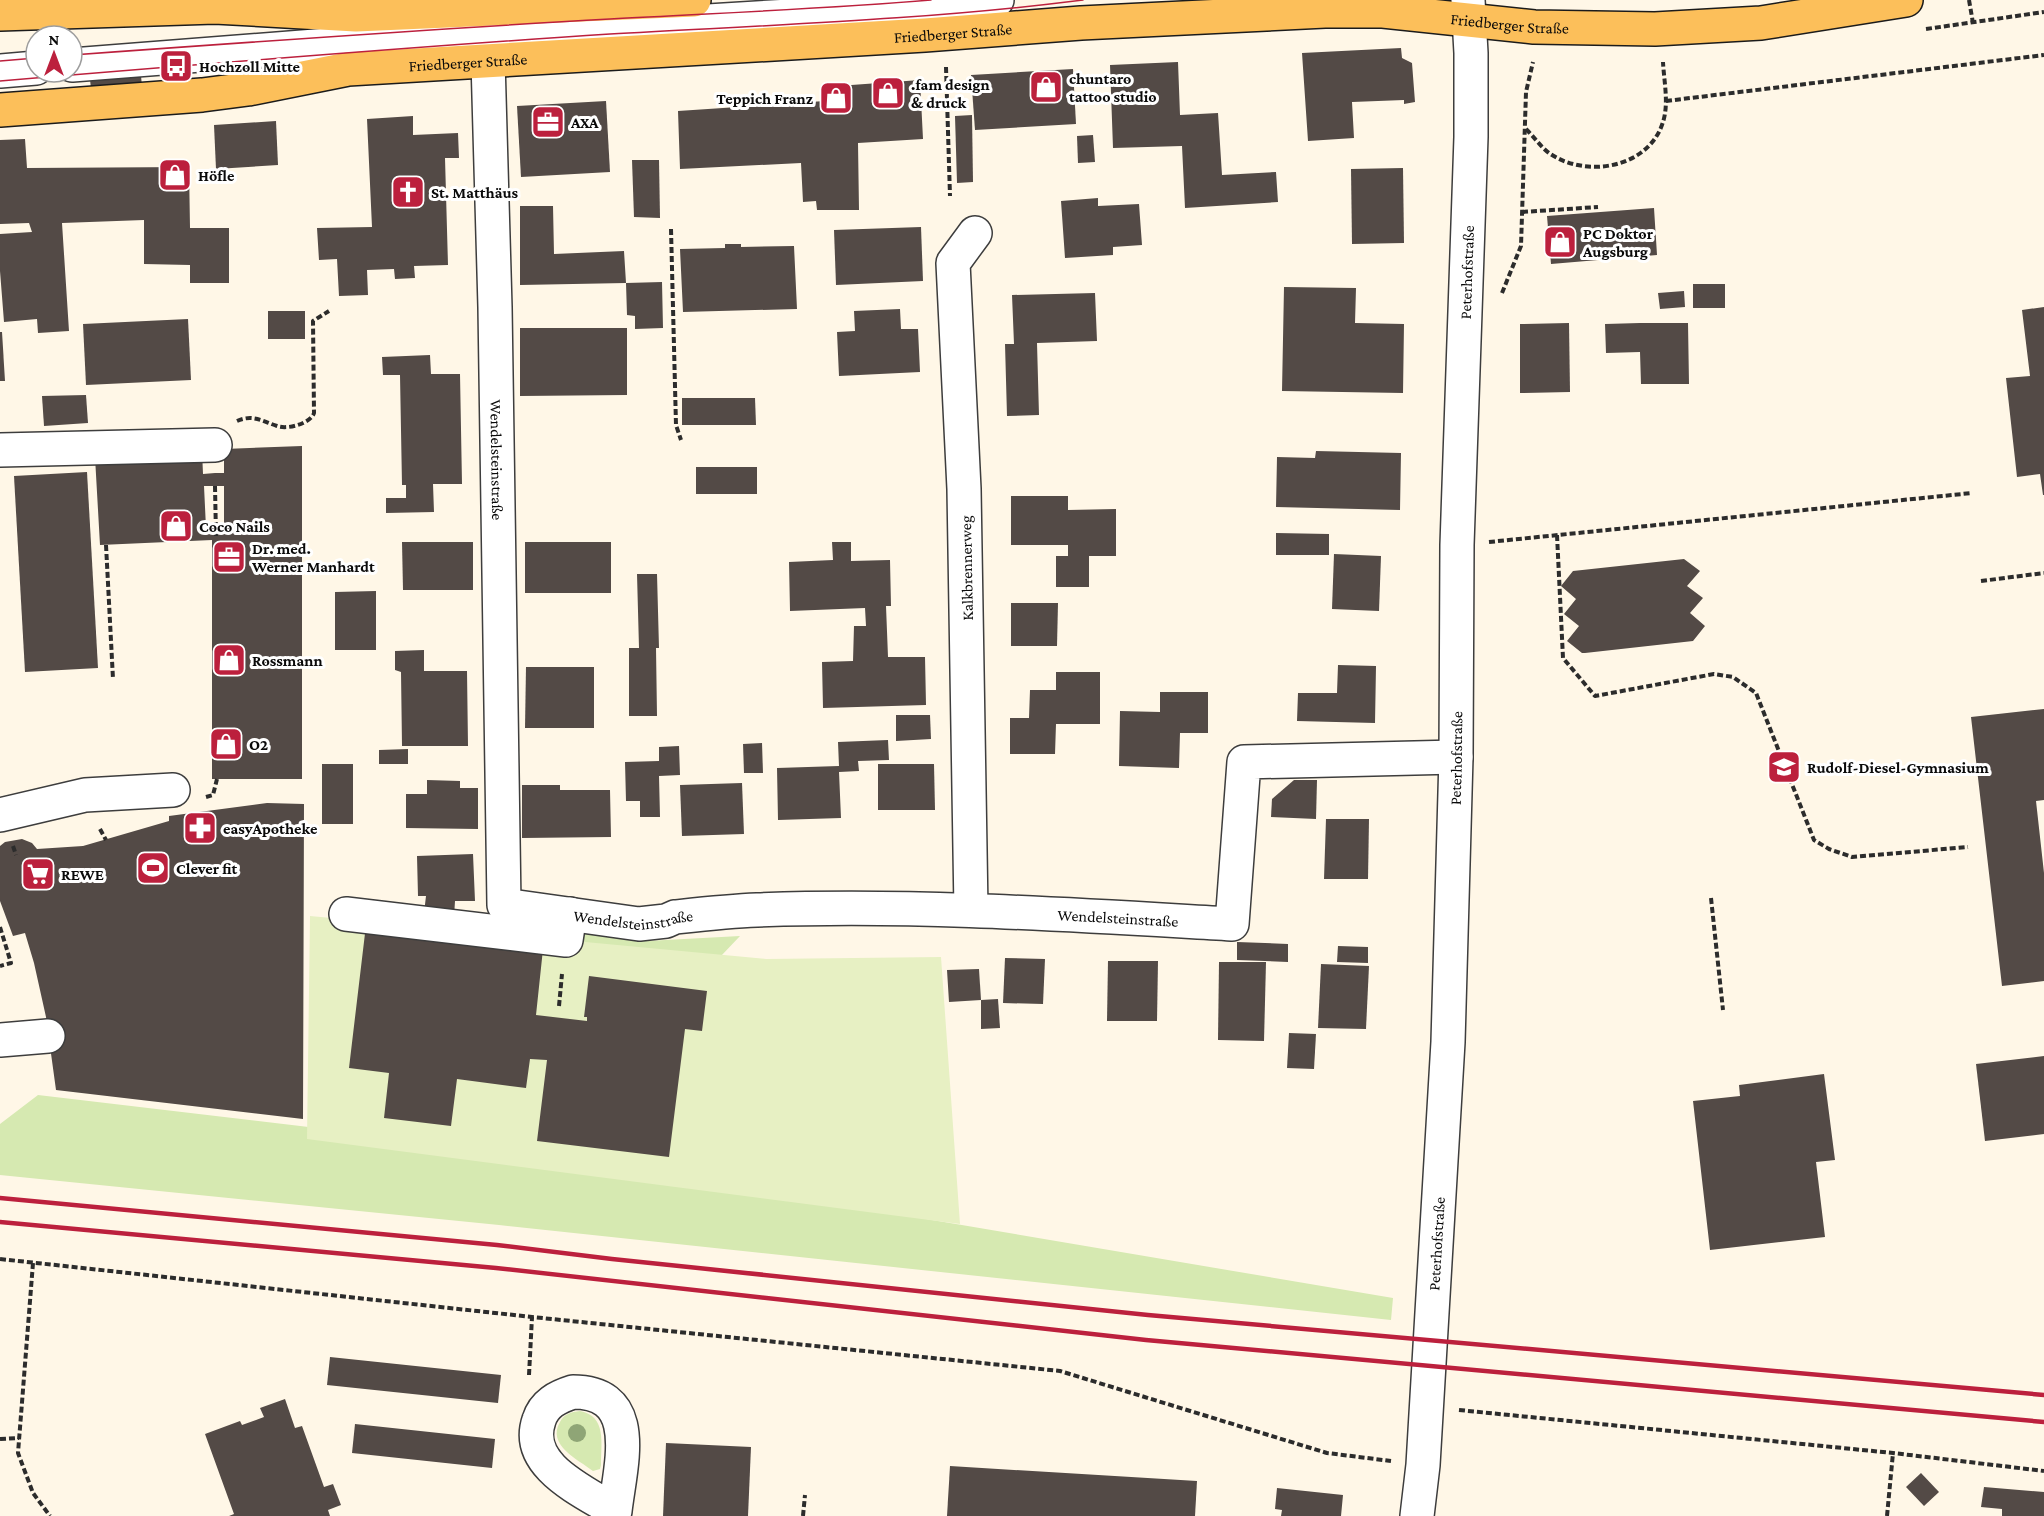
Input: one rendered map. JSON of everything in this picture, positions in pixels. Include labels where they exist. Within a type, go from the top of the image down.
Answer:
[{"type":"main road","points":[[0,14],[215,7],[356,15],[551,4],[694,0]]},
{"type":"main road","name":"Friedberger Straße","points":[[0,110],[202,95],[248,89],[348,69],[1081,23],[1325,11],[1469,10],[1534,27],[1655,29],[1761,23],[1906,0]]},
{"type":"street","points":[[84,64],[353,43],[821,14],[997,0]]},
{"type":"street","name":"Peterhofstraße","points":[[1417,1516],[1423,1465],[1448,1042],[1456,757],[1457,545],[1472,137],[1472,53],[1469,10]]},
{"type":"street","name":"Wendelsteinstraße","points":[[488,61],[495,307],[504,905],[639,924],[666,921],[675,917],[758,910],[852,908],[971,910],[1232,924],[1244,762],[1456,757]]},
{"type":"street","points":[[0,71],[24,69]]},
{"type":"street","name":"Kalkbrennerweg","points":[[971,910],[964,489],[953,263],[975,233]]},
{"type":"street","points":[[0,450],[215,446]]},
{"type":"street","points":[[0,815],[85,795],[173,790]]},
{"type":"street","points":[[346,914],[566,940],[570,914]]},
{"type":"street","points":[[0,1040],[48,1036]]},
{"type":"street","points":[[586,1392],[600,1397],[611,1405],[618,1416],[623,1430],[623,1446],[615,1514],[560,1476],[541,1457],[536,1443],[536,1428],[540,1415],[548,1404],[566,1394],[586,1392]]},
{"type":"path","points":[[1969,0],[1973,23]]},
{"type":"path","points":[[945,33],[950,196]]},
{"type":"path","points":[[1666,101],[2044,55]]},
{"type":"path","points":[[1526,129],[1550,153],[1578,166],[1599,168],[1637,156],[1654,142],[1663,122],[1666,101],[1662,56]]},
{"type":"path","points":[[1499,300],[1521,246],[1526,92],[1534,59]]},
{"type":"path","points":[[1522,212],[1598,207]]},
{"type":"path","points":[[671,230],[676,425],[681,440]]},
{"type":"path","points":[[215,446],[223,434],[238,421],[248,417],[258,418],[279,427],[308,421],[312,418],[314,412],[313,321],[329,311]]},
{"type":"path","points":[[216,486],[216,536]]},
{"type":"path","points":[[1457,545],[1972,493]]},
{"type":"path","points":[[1557,535],[1563,658],[1595,696],[1714,674],[1733,677],[1756,693],[1814,840],[1829,849],[1852,857],[1968,847]]},
{"type":"path","points":[[106,545],[113,679]]},
{"type":"path","points":[[1981,580],[2044,573]]},
{"type":"path","points":[[100,829],[106,840]]},
{"type":"path","points":[[1711,898],[1723,1010]]},
{"type":"path","points":[[0,927],[11,963],[0,966]]},
{"type":"path","points":[[0,1259],[1060,1371],[1327,1453],[1423,1465]]},
{"type":"path","points":[[33,1263],[18,1453],[33,1493],[50,1516]]},
{"type":"path","points":[[532,1317],[529,1382],[548,1404]]},
{"type":"path","points":[[1472,1412],[1893,1453],[2044,1471]]},
{"type":"path","points":[[0,1439],[19,1438]]},
{"type":"path","points":[[1887,1516],[1893,1453]]},
{"type":"path","points":[[803,1516],[805,1495]]},
{"type":"green space","points":[[310,916],[766,959],[941,957],[960,1224],[307,1139]]},
{"type":"green space","points":[[581,933],[647,941],[740,936],[721,956],[580,949]]},
{"type":"green space","points":[[38,1095],[553,1156],[1393,1298],[1391,1320],[499,1225],[0,1175],[0,1124]]},
{"type":"green space","points":[[580,1411],[595,1419],[601,1432],[601,1465],[600,1469],[593,1471],[566,1451],[557,1438],[557,1430],[562,1419],[568,1414]]},
{"type":"building","points":[[1401,48],[1402,58],[1412,63],[1415,102],[1404,104],[1404,100],[1352,102],[1354,138],[1308,141],[1302,53]]},
{"type":"building","points":[[1178,62],[1180,115],[1218,113],[1222,175],[1276,172],[1278,202],[1185,208],[1182,146],[1113,148],[1110,65]]},
{"type":"building","points":[[1073,69],[1076,124],[975,130],[971,75]]},
{"type":"building","points":[[141,76],[142,86],[91,89],[90,79]]},
{"type":"building","points":[[920,80],[923,139],[858,143],[859,210],[817,210],[816,201],[803,202],[801,163],[680,169],[678,111],[825,101],[824,87]]},
{"type":"building","points":[[606,101],[610,172],[521,177],[517,106]]},
{"type":"building","points":[[972,115],[973,182],[957,183],[955,116]]},
{"type":"building","name":"St. Matthäus","points":[[413,116],[413,135],[458,133],[459,158],[445,158],[448,265],[414,266],[415,278],[395,279],[394,269],[367,270],[368,295],[339,296],[337,259],[319,260],[317,228],[372,227],[367,119]]},
{"type":"building","points":[[276,121],[278,165],[216,169],[214,125]]},
{"type":"building","points":[[1093,135],[1095,162],[1078,163],[1077,136]]},
{"type":"building","points":[[25,139],[27,168],[189,167],[190,228],[229,228],[229,283],[190,283],[190,265],[144,264],[144,220],[62,223],[69,331],[38,333],[37,319],[4,322],[0,234],[32,232],[29,223],[0,224],[0,140]]},
{"type":"building","points":[[632,160],[659,160],[660,218],[634,217]]},
{"type":"building","points":[[1403,168],[1404,243],[1352,244],[1351,169]]},
{"type":"building","points":[[1098,198],[1098,206],[1139,204],[1142,245],[1113,247],[1113,255],[1065,258],[1061,201]]},
{"type":"building","points":[[520,206],[553,206],[554,254],[624,251],[626,283],[520,285]]},
{"type":"building","points":[[1654,208],[1657,255],[1551,264],[1547,216]]},
{"type":"building","points":[[921,227],[923,281],[836,285],[834,230]]},
{"type":"building","points":[[725,244],[741,244],[741,247],[794,246],[797,309],[683,312],[680,249],[725,248]]},
{"type":"building","points":[[662,282],[663,328],[635,329],[635,316],[627,315],[626,283]]},
{"type":"building","points":[[1693,284],[1725,284],[1725,308],[1693,308]]},
{"type":"building","points":[[1284,287],[1356,288],[1355,323],[1404,324],[1403,393],[1282,391]]},
{"type":"building","points":[[1684,291],[1685,307],[1660,309],[1658,293]]},
{"type":"building","points":[[1095,293],[1097,341],[1037,343],[1039,415],[1007,416],[1005,344],[1014,344],[1012,295]]},
{"type":"building","points":[[2044,307],[2043,495],[2040,474],[2017,477],[2006,378],[2030,376],[2022,310]]},
{"type":"building","points":[[900,309],[901,329],[918,329],[920,372],[839,376],[837,332],[855,331],[854,311]]},
{"type":"building","points":[[268,311],[305,311],[305,339],[268,339]]},
{"type":"building","points":[[188,319],[191,380],[86,385],[83,324]]},
{"type":"building","points":[[1569,323],[1570,392],[1520,393],[1520,324]]},
{"type":"building","points":[[1688,323],[1689,384],[1641,384],[1640,352],[1606,353],[1605,324]]},
{"type":"building","points":[[520,328],[627,328],[627,395],[520,396]]},
{"type":"building","points":[[0,332],[2,332],[5,381],[0,381]]},
{"type":"building","points":[[430,355],[431,374],[460,374],[462,484],[433,484],[434,512],[386,513],[386,498],[406,498],[406,485],[402,485],[400,375],[383,375],[382,357]]},
{"type":"building","points":[[86,395],[88,423],[44,426],[42,396]]},
{"type":"building","points":[[682,398],[755,398],[756,425],[682,425]]},
{"type":"building","points":[[302,446],[302,779],[212,779],[212,540],[100,545],[95,457],[202,451],[203,474],[224,473],[224,449]],"holes":[[[204,486],[224,486],[224,527],[206,528]]]},
{"type":"building","points":[[1316,451],[1401,453],[1400,510],[1276,507],[1277,457],[1315,458]]},
{"type":"building","points":[[696,467],[757,467],[757,494],[696,494]]},
{"type":"building","points":[[87,472],[98,668],[25,672],[14,476]]},
{"type":"building","points":[[1011,496],[1068,496],[1068,510],[1116,509],[1116,556],[1089,556],[1089,587],[1056,587],[1056,556],[1068,556],[1068,545],[1011,545]]},
{"type":"building","points":[[1276,533],[1329,534],[1329,555],[1276,555]]},
{"type":"building","points":[[402,542],[473,542],[473,590],[403,590]]},
{"type":"building","points":[[525,542],[611,542],[611,593],[525,593]]},
{"type":"building","points":[[832,542],[851,542],[851,561],[890,560],[891,606],[886,606],[888,657],[925,657],[926,705],[823,708],[822,662],[853,661],[854,626],[866,626],[865,608],[790,611],[789,562],[833,560]]},
{"type":"building","points":[[1334,554],[1381,556],[1379,611],[1332,609]]},
{"type":"building","points":[[1684,559],[1700,571],[1687,586],[1703,598],[1690,613],[1705,626],[1693,641],[1582,653],[1567,641],[1579,626],[1564,614],[1576,599],[1561,586],[1573,571]]},
{"type":"building","points":[[637,574],[657,574],[659,648],[656,648],[657,716],[629,716],[629,648],[639,648]]},
{"type":"building","points":[[376,591],[376,650],[335,650],[335,592]]},
{"type":"building","points":[[1011,603],[1058,603],[1057,646],[1011,646]]},
{"type":"building","points":[[424,650],[424,671],[467,671],[468,746],[402,746],[401,672],[395,670],[395,651]]},
{"type":"building","points":[[1338,665],[1376,666],[1375,723],[1297,721],[1298,693],[1337,693]]},
{"type":"building","points":[[526,667],[594,667],[594,728],[525,728]]},
{"type":"building","points":[[1056,672],[1100,672],[1100,724],[1056,724],[1055,754],[1010,754],[1010,718],[1029,718],[1030,690],[1056,690]]},
{"type":"building","points":[[1160,692],[1208,692],[1208,733],[1180,733],[1179,768],[1119,766],[1120,711],[1160,712]]},
{"type":"building","points":[[2044,709],[2044,800],[2036,801],[2044,873],[2044,981],[2002,986],[1971,717]]},
{"type":"building","points":[[896,715],[930,715],[931,739],[896,741]]},
{"type":"building","points":[[888,740],[889,760],[858,761],[859,771],[839,772],[841,818],[778,820],[777,768],[839,766],[838,742]]},
{"type":"building","points":[[762,743],[763,773],[744,773],[743,744]]},
{"type":"building","points":[[679,746],[680,775],[659,776],[660,817],[640,817],[640,801],[626,801],[625,762],[659,761],[659,747]]},
{"type":"building","points":[[408,749],[408,764],[379,764],[379,750]]},
{"type":"building","points":[[322,764],[353,764],[353,824],[322,824]]},
{"type":"building","points":[[878,764],[934,764],[935,810],[878,810]]},
{"type":"building","points":[[427,780],[460,781],[460,788],[478,788],[478,829],[406,828],[406,794],[427,794]]},
{"type":"building","points":[[1294,780],[1317,780],[1316,819],[1271,817],[1272,799]]},
{"type":"building","points":[[742,783],[744,834],[682,836],[680,785]]},
{"type":"building","points":[[522,785],[560,785],[560,790],[610,790],[611,837],[522,838]]},
{"type":"building","points":[[267,803],[304,804],[303,1119],[56,1090],[46,1017],[34,963],[25,933],[13,936],[0,901],[0,846],[5,842],[22,839],[32,843],[37,849],[83,846],[169,821],[169,816]]},
{"type":"building","points":[[1326,819],[1369,819],[1368,879],[1324,879]]},
{"type":"building","points":[[473,854],[475,901],[455,901],[454,917],[424,913],[426,896],[418,896],[417,856]]},
{"type":"building","points":[[366,925],[543,949],[536,1015],[587,1021],[587,1017],[584,1017],[589,976],[707,991],[702,1031],[685,1029],[669,1157],[537,1141],[547,1060],[530,1059],[526,1088],[457,1079],[451,1126],[384,1118],[389,1073],[349,1068]]},
{"type":"building","points":[[1237,942],[1288,944],[1288,962],[1237,960]]},
{"type":"building","points":[[1338,946],[1368,947],[1368,963],[1337,962]]},
{"type":"building","points":[[1005,958],[1045,959],[1043,1004],[1003,1003]]},
{"type":"building","points":[[1108,961],[1158,961],[1157,1021],[1107,1021]]},
{"type":"building","points":[[1219,962],[1266,962],[1264,1041],[1218,1040]]},
{"type":"building","points":[[1321,964],[1369,966],[1366,1029],[1318,1028]]},
{"type":"building","points":[[979,969],[981,1000],[949,1002],[947,970]]},
{"type":"building","points":[[998,999],[1000,1028],[981,1029],[981,1000]]},
{"type":"building","points":[[1289,1033],[1316,1034],[1314,1069],[1287,1068]]},
{"type":"building","points":[[2044,1056],[2044,1134],[1985,1141],[1976,1064]]},
{"type":"building","points":[[1824,1074],[1835,1160],[1816,1162],[1825,1237],[1710,1250],[1693,1101],[1740,1096],[1739,1085]]},
{"type":"building","points":[[330,1357],[501,1375],[498,1403],[327,1385]]},
{"type":"building","points":[[285,1399],[295,1428],[302,1426],[324,1487],[333,1484],[341,1505],[328,1510],[330,1516],[229,1516],[234,1514],[205,1434],[240,1421],[242,1425],[264,1417],[260,1408]]},
{"type":"building","points":[[355,1424],[495,1439],[492,1468],[352,1453]]},
{"type":"building","points":[[666,1443],[751,1447],[748,1516],[663,1516]]},
{"type":"building","points":[[950,1466],[1197,1481],[1195,1516],[947,1516]]},
{"type":"building","points":[[1921,1473],[1939,1492],[1924,1506],[1906,1487]]},
{"type":"building","points":[[1984,1487],[2044,1492],[2044,1516],[2002,1516],[2002,1509],[1981,1507]]},
{"type":"building","points":[[1277,1488],[1343,1495],[1341,1516],[1281,1516],[1282,1510],[1275,1509]]},
{"type":"tram line","points":[[84,54],[476,27],[931,0]]},
{"type":"tram line","points":[[0,81],[534,39],[906,17],[1083,0]]},
{"type":"tram line","points":[[0,61],[24,59]]},
{"type":"railway","points":[[0,1198],[497,1245],[1148,1315],[2044,1395]]},
{"type":"railway","points":[[0,1222],[496,1268],[1146,1340],[2044,1422]]},
{"type":"place","name":"Hochzoll Mitte","points":[[176,66]]},
{"type":"place","name":"chuntaro tattoo studio","points":[[1046,87]]},
{"type":"place","name":".fam design & druck","points":[[888,93]]},
{"type":"place","name":"Teppich Franz","points":[[836,98]]},
{"type":"place","name":"AXA","points":[[548,122]]},
{"type":"place","name":"Höfle","points":[[175,175]]},
{"type":"place","name":"St. Matthäus","points":[[408,192]]},
{"type":"place","name":"PC Doktor Augsburg","points":[[1560,242]]},
{"type":"place","name":"Coco Nails","points":[[176,526]]},
{"type":"place","name":"Dr. med. Werner Manhardt","points":[[229,557]]},
{"type":"place","name":"Rossmann","points":[[229,660]]},
{"type":"place","name":"O2","points":[[226,744]]},
{"type":"place","name":"Rudolf-Diesel-Gymnasium","points":[[1784,767]]},
{"type":"place","name":"easyApotheke","points":[[200,828]]},
{"type":"place","name":"Clever fit","points":[[153,868]]},
{"type":"place","name":"REWE","points":[[38,874]]}]
